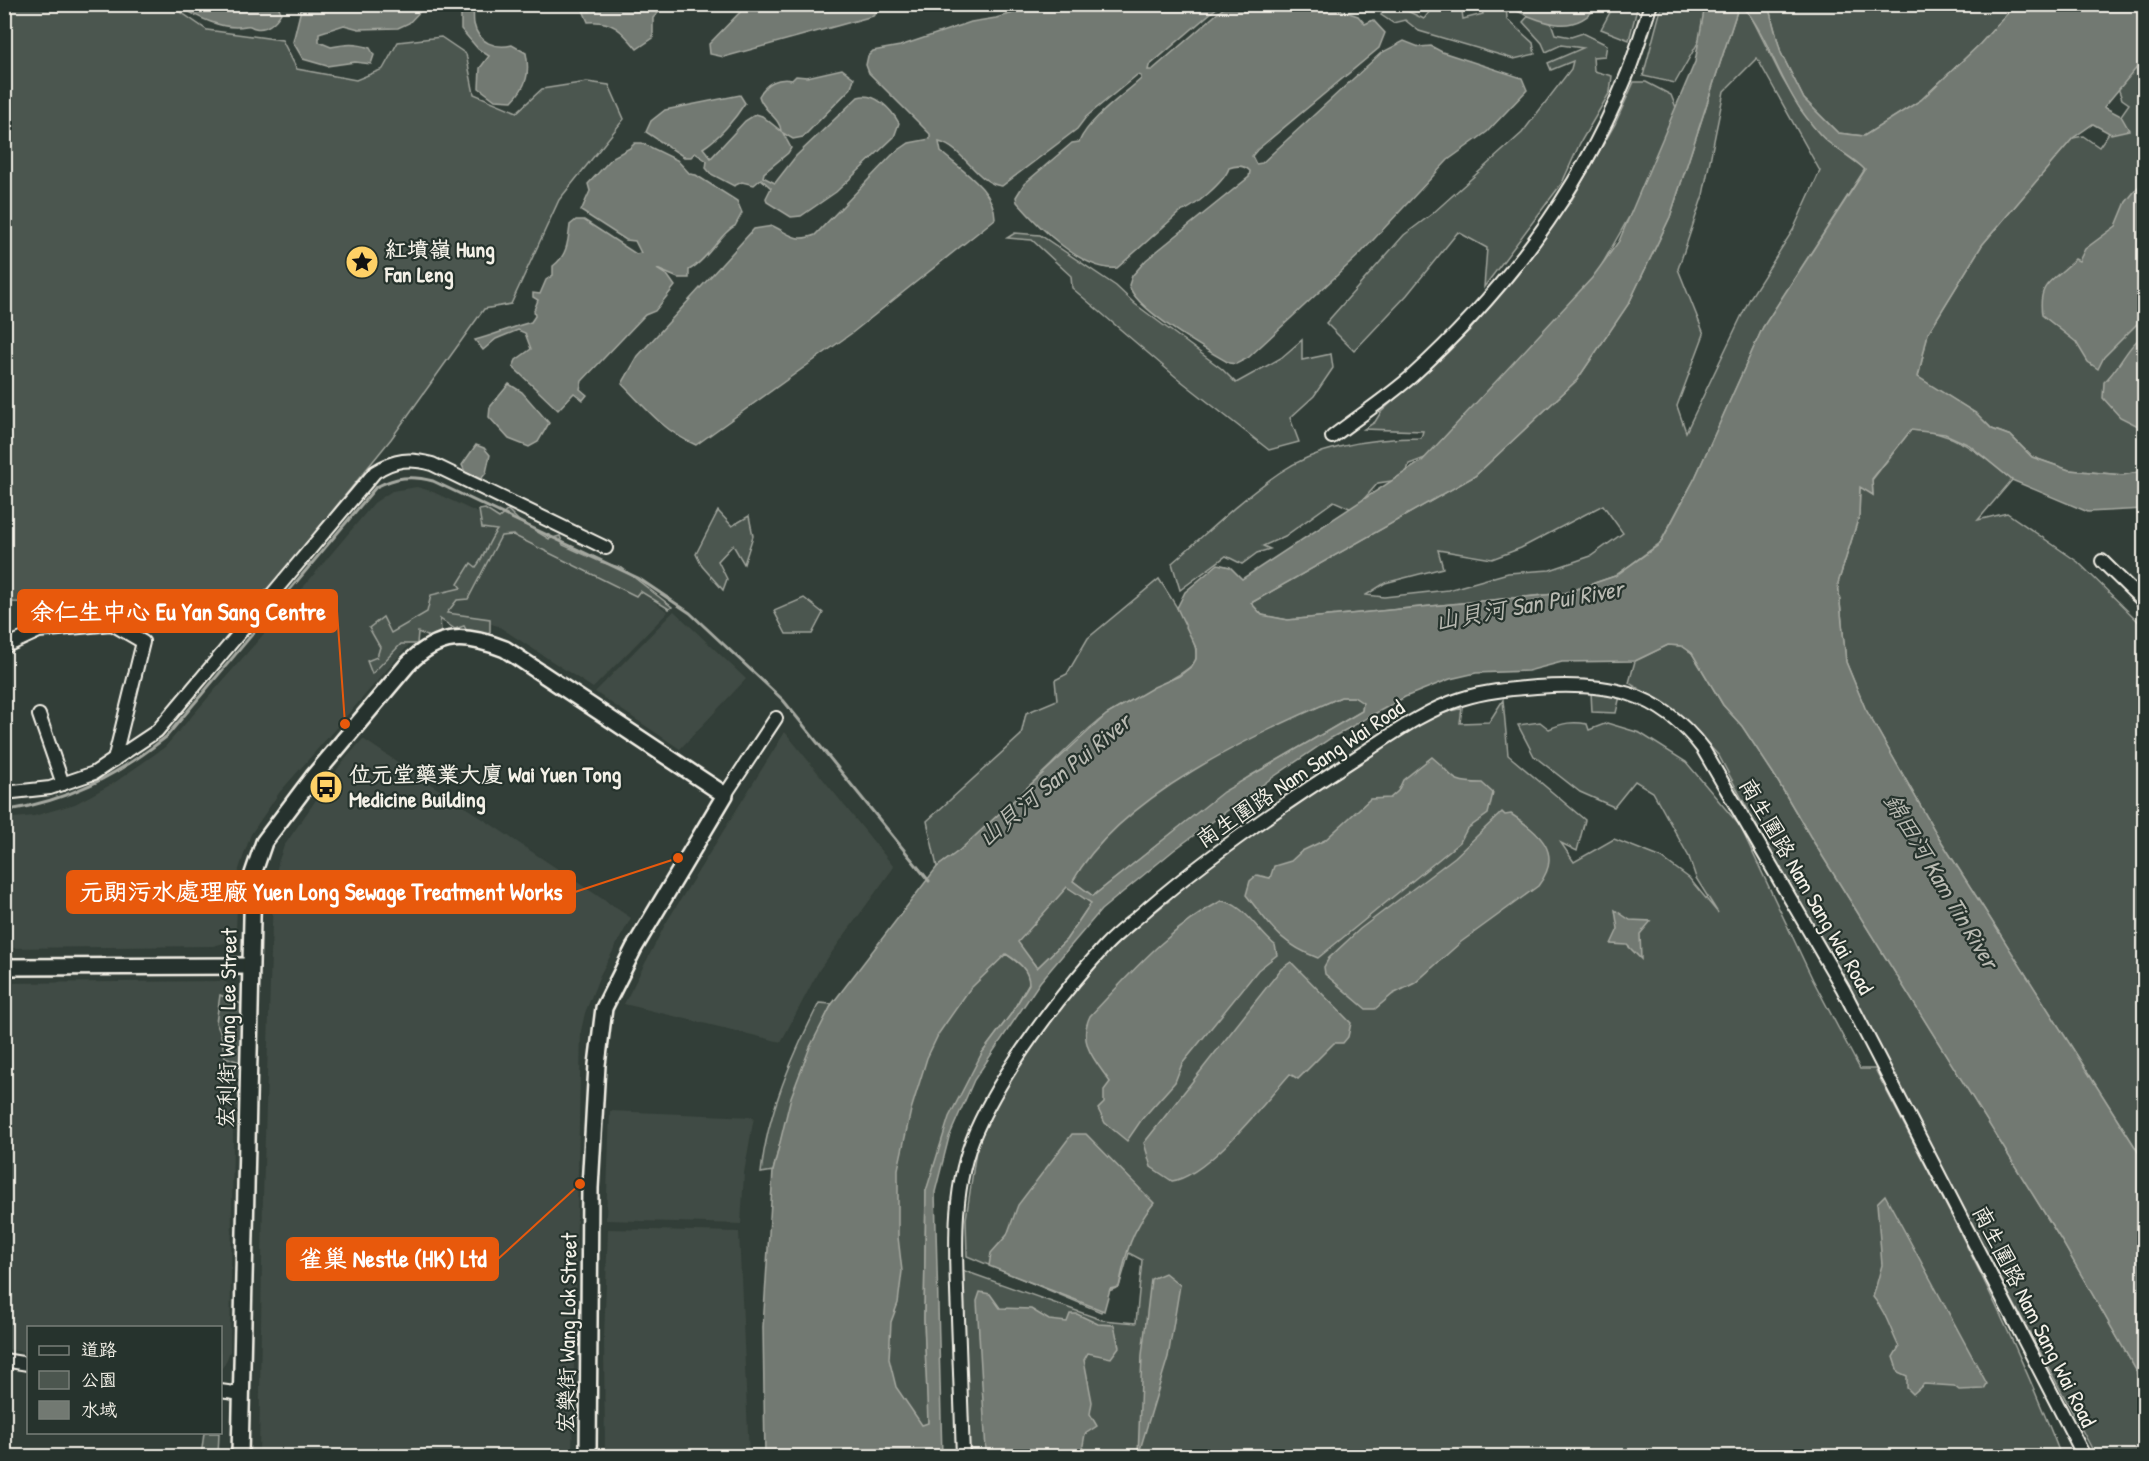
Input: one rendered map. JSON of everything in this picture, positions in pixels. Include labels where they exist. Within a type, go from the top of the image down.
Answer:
[{"type":"street","points":[[1332,438],[1410,377],[1465,325],[1541,233],[1581,168],[1612,107],[1624,82],[1651,4]]},
{"type":"street","points":[[4,793],[50,789],[94,773],[157,731],[172,717],[375,472],[395,461],[417,460],[432,464],[606,548]]},
{"type":"street","points":[[2102,561],[2145,602]]},
{"type":"street","points":[[4,647],[39,631],[112,624],[143,642],[114,760]]},
{"type":"street","name":"宏利街 Wang Lee Street","points":[[240,1456],[253,874],[264,842],[313,777],[419,653],[435,643],[469,637],[505,649],[725,795]]},
{"type":"street","name":"南生圍路 Nam Sang Wai Road","points":[[963,1456],[957,1268],[960,1184],[970,1144],[988,1107],[1039,1028],[1106,945],[1174,885],[1287,802],[1427,713],[1462,698],[1515,688],[1586,685],[1605,687],[1651,701],[1690,730],[1703,749],[1843,989],[2084,1456]]},
{"type":"street","points":[[39,715],[63,784]]},
{"type":"street","name":"宏樂街 Wang Lok Street","points":[[588,1456],[590,1188],[597,1065],[604,1008],[634,948],[725,795],[776,718]]},
{"type":"street","points":[[4,967],[250,966]]},
{"type":"street","points":[[4,1360],[27,1364]]},
{"type":"street","points":[[222,1391],[242,1394]]},
{"type":"shaded area","points":[[417,487],[431,491],[512,529],[645,595],[668,612],[593,688],[498,626],[481,621],[447,622],[430,628],[414,639],[279,793],[251,834],[239,869],[236,929],[228,942],[213,946],[5,948],[4,819],[34,816],[75,804],[114,783],[165,747],[374,503],[392,491]]},
{"type":"shaded area","points":[[674,611],[746,679],[680,749],[595,692]]},
{"type":"shaded area","points":[[785,732],[894,867],[819,970],[781,1042],[624,1004],[666,923]]},
{"type":"shaded area","points":[[363,739],[631,918],[600,975],[585,1013],[581,1031],[572,1456],[259,1456],[263,1196],[273,893],[278,863],[284,846],[341,764]]},
{"type":"shaded area","points":[[224,981],[231,986],[235,995],[230,1351],[222,1368],[222,1326],[27,1326],[27,1353],[5,1349],[5,983]]},
{"type":"shaded area","points":[[610,1111],[754,1117],[744,1173],[741,1224],[606,1220]]},
{"type":"shaded area","points":[[608,1229],[739,1232],[749,1456],[605,1456],[604,1338]]},
{"type":"green space","points":[[5,5],[162,5],[179,11],[207,30],[282,40],[297,69],[356,80],[383,69],[398,42],[441,37],[466,54],[474,94],[517,112],[542,89],[587,82],[609,85],[624,119],[559,200],[511,304],[484,309],[391,439],[265,594],[174,626],[132,627],[125,603],[5,602]]},
{"type":"green space","points":[[1385,5],[1395,5],[1424,19],[1430,11],[1427,5],[1473,5],[1462,11],[1463,19],[1483,14],[1481,5],[1506,5],[1507,19],[1533,43],[1535,54],[1514,59],[1419,31],[1405,20],[1393,23],[1381,15]]},
{"type":"green space","points":[[1614,5],[1638,5],[1629,40],[1601,29]]},
{"type":"green space","points":[[1662,5],[1717,5],[1717,9],[1675,83],[1643,76]]},
{"type":"green space","points":[[1739,5],[1751,16],[1801,110],[1827,141],[1865,169],[1763,327],[1695,478],[1660,543],[1615,576],[1565,593],[1288,620],[1262,615],[1251,603],[1475,476],[1577,380],[1629,303],[1670,217]],"holes":[[[1757,58],[1820,171],[1793,230],[1750,298],[1686,432],[1677,406],[1704,334],[1678,269],[1703,195],[1724,91]],[[1603,505],[1623,533],[1591,556],[1550,570],[1508,573],[1448,590],[1384,597],[1366,595],[1385,583],[1443,568],[1438,550],[1492,559],[1521,548]]]},
{"type":"green space","points":[[1768,5],[2015,5],[1980,44],[1921,100],[1864,136],[1838,133],[1804,99],[1781,53]]},
{"type":"green space","points":[[1533,11],[1548,14],[1555,34],[1571,37],[1583,33],[1607,45],[1605,56],[1593,57],[1594,71],[1612,76],[1610,92],[1580,143],[1562,183],[1484,287],[1487,248],[1458,232],[1407,295],[1354,351],[1326,323],[1404,235],[1432,214],[1522,133],[1571,69],[1573,61],[1551,70],[1548,63],[1583,48],[1561,45],[1546,52],[1542,43],[1523,22]]},
{"type":"green space","points":[[2144,59],[2144,471],[2123,475],[2069,470],[2032,457],[2011,436],[1992,429],[1977,414],[1918,378],[1928,333],[1982,245],[2073,138],[2083,136],[2099,147],[2129,104],[2122,99],[2118,88]]},
{"type":"green space","points":[[1634,82],[1646,82],[1671,95],[1679,115],[1654,173],[1587,291],[1438,453],[1409,464],[1405,479],[1378,483],[1354,510],[1334,501],[1285,536],[1263,546],[1270,549],[1257,553],[1242,564],[1226,556],[1180,590],[1172,563],[1238,505],[1279,473],[1312,456],[1347,445],[1421,438],[1423,431],[1364,429],[1375,422],[1381,412],[1471,329],[1571,201],[1615,124]]},
{"type":"green space","points":[[1015,233],[1040,235],[1116,286],[1135,304],[1222,369],[1236,383],[1281,358],[1302,340],[1302,360],[1331,354],[1333,368],[1314,396],[1290,418],[1299,442],[1269,450],[1176,377],[1072,288],[1071,276],[1032,240],[1007,238]]},
{"type":"green space","points":[[1911,430],[1941,434],[1954,439],[1978,453],[2012,480],[1978,520],[2007,513],[2078,562],[2144,627],[2144,1161],[1936,833],[1865,708],[1846,662],[1838,583],[1859,516],[1860,486],[1873,495],[1872,480]]},
{"type":"green space","points":[[485,509],[499,518],[508,510],[519,521],[549,539],[560,536],[563,545],[601,562],[622,568],[672,607],[669,609],[640,591],[636,596],[513,535],[501,536],[468,599],[457,600],[447,613],[490,619],[490,632],[477,649],[464,626],[455,629],[440,619],[441,631],[432,638],[418,632],[417,644],[401,644],[372,674],[367,661],[377,657],[380,647],[369,628],[383,617],[391,633],[427,612],[431,595],[461,588],[458,584],[471,563],[476,567],[497,530],[482,528],[479,510]]},
{"type":"green space","points":[[718,511],[732,526],[749,516],[753,536],[744,564],[733,545],[718,561],[727,579],[723,590],[702,566],[696,554]]},
{"type":"green space","points":[[1159,579],[1190,632],[1196,653],[1195,661],[1180,674],[1113,710],[1098,721],[960,850],[937,867],[927,821],[1021,735],[1026,713],[1057,700],[1055,680],[1067,674],[1088,638]]},
{"type":"green space","points":[[804,598],[823,613],[812,634],[786,634],[774,611]]},
{"type":"green space","points":[[1668,645],[1682,646],[1692,653],[1723,705],[1742,726],[2063,1243],[2144,1384],[2144,1456],[2096,1456],[1719,756],[1679,713],[1629,683],[1635,661]]},
{"type":"green space","points":[[1591,692],[1620,696],[1616,713],[1592,712]]},
{"type":"green space","points":[[1341,697],[1354,697],[1363,702],[1362,711],[1250,776],[1191,818],[1093,896],[1073,881],[1068,887],[1091,903],[1066,940],[1037,968],[1028,957],[1006,954],[1025,970],[1029,983],[1011,1014],[982,1053],[926,1191],[924,1319],[928,1424],[923,1425],[942,1456],[857,1456],[891,1026],[1158,774]]},
{"type":"green space","points":[[1503,700],[1508,755],[1585,820],[1577,851],[1561,843],[1574,862],[1614,839],[1662,858],[1689,878],[1718,913],[1696,878],[1689,857],[1653,792],[1635,781],[1614,807],[1580,792],[1534,756],[1518,725],[1540,722],[1549,729],[1563,724],[1577,723],[1587,724],[1589,730],[1607,723],[1640,733],[1686,762],[1740,826],[1813,980],[1860,1069],[1875,1069],[1950,1212],[2019,1356],[2061,1456],[970,1456],[957,1283],[962,1270],[1102,1320],[1136,1323],[1142,1260],[1129,1253],[1119,1287],[1109,1291],[1101,1312],[967,1256],[966,1219],[977,1144],[997,1091],[1078,980],[1121,939],[1169,901],[1161,891],[1283,801],[1426,718],[1462,708],[1460,723],[1489,722]]},
{"type":"green space","points":[[220,995],[258,1011],[255,1041],[240,1062],[225,1057],[221,1034],[216,1023]]},
{"type":"green space","points":[[819,1003],[832,1004],[797,1086],[773,1171],[761,1173],[769,1129],[782,1086]]},
{"type":"green space","points":[[204,1434],[219,1434],[218,1456],[201,1456]]},
{"type":"water","points":[[593,4],[666,5],[653,18],[653,38],[637,49],[627,37],[611,25],[588,22],[583,10],[590,11]]},
{"type":"water","points":[[748,4],[884,5],[873,16],[724,57],[710,54],[709,44]]},
{"type":"water","points":[[177,5],[278,5],[281,13],[267,27],[259,29],[249,26],[228,27],[202,18]]},
{"type":"water","points":[[302,5],[426,5],[409,23],[398,28],[359,29],[344,25],[319,33],[319,42],[331,47],[360,45],[370,48],[374,55],[371,64],[355,62],[327,66],[303,59],[293,42]]},
{"type":"water","points":[[434,5],[473,5],[474,24],[479,36],[488,43],[500,46],[512,45],[526,53],[528,67],[526,79],[512,101],[495,100],[479,88],[480,68],[489,56],[478,49],[461,29],[461,12]]},
{"type":"water","points":[[1041,5],[1220,5],[1149,66],[1148,70],[1152,70],[1227,5],[1325,5],[1358,16],[1365,24],[1373,20],[1385,33],[1379,48],[1257,150],[1252,156],[1256,164],[1262,163],[1381,53],[1404,41],[1419,47],[1431,46],[1442,52],[1522,78],[1527,90],[1487,132],[1448,160],[1360,254],[1248,358],[1236,364],[1229,363],[1205,349],[1157,317],[1134,295],[1129,285],[1132,276],[1146,260],[1249,177],[1248,169],[1240,166],[1229,168],[1208,194],[1193,206],[1180,212],[1117,268],[1090,263],[1062,246],[1017,202],[1016,197],[1024,184],[1072,143],[1079,142],[1090,125],[1141,79],[1141,76],[1137,75],[1086,117],[1077,129],[1002,186],[985,179],[956,151],[939,142],[941,152],[976,181],[990,199],[995,219],[852,333],[696,445],[665,426],[647,410],[622,384],[638,356],[754,229],[773,226],[797,238],[815,235],[893,154],[909,143],[930,139],[930,134],[869,73],[866,65],[868,56],[873,51],[900,46],[971,22],[996,18]]},
{"type":"water","points":[[1502,5],[1598,5],[1588,16],[1565,24],[1540,20]]},
{"type":"water","points":[[1705,5],[1739,5],[1670,217],[1629,303],[1577,380],[1475,476],[1251,603],[1262,615],[1288,620],[1565,593],[1615,576],[1660,544],[1695,478],[1763,327],[1865,170],[1828,142],[1801,110],[1759,30],[1742,5],[1768,5],[1781,53],[1804,99],[1838,133],[1864,136],[1921,100],[1980,44],[2015,5],[2144,5],[2144,59],[2104,107],[2121,116],[2129,130],[2111,134],[2093,124],[2073,138],[1982,245],[1928,333],[1918,377],[1977,414],[1992,429],[2011,436],[2032,457],[2069,470],[2123,475],[2144,471],[2144,509],[2088,512],[2012,480],[1969,445],[1945,434],[1911,430],[1872,479],[1873,495],[1860,487],[1859,516],[1838,583],[1846,662],[1865,708],[1936,833],[2144,1161],[2144,1384],[2063,1243],[1773,773],[1742,726],[1723,705],[1692,653],[1682,646],[1668,645],[1635,661],[1562,662],[1528,671],[1476,673],[1450,679],[1405,697],[1331,738],[1269,780],[1174,850],[1101,910],[1040,982],[974,1080],[949,1137],[935,1192],[942,1456],[765,1456],[763,1327],[773,1171],[791,1097],[810,1047],[832,1004],[937,867],[960,850],[1106,715],[1154,687],[1179,676],[1192,666],[1196,659],[1196,648],[1177,608],[1185,592],[1218,564],[1230,567],[1242,579],[1422,461],[1592,278],[1619,241],[1695,62]],"holes":[[[1341,697],[1354,697],[1363,703],[1362,711],[1223,792],[1093,896],[1073,881],[1094,850],[1156,795],[1231,749],[1269,729]],[[1067,887],[1091,903],[1066,940],[1037,968],[1018,942]],[[1006,954],[1022,966],[1029,984],[1011,1014],[982,1053],[949,1117],[926,1191],[924,1319],[928,1423],[922,1425],[896,1387],[889,1359],[891,1322],[898,1303],[902,1271],[898,1237],[898,1169],[911,1110],[927,1058],[939,1033],[969,990]]]},
{"type":"water","points":[[842,69],[854,78],[851,88],[803,137],[793,139],[783,133],[791,148],[764,173],[763,177],[775,183],[796,156],[858,97],[876,99],[892,112],[899,123],[894,137],[836,192],[801,216],[791,217],[767,202],[766,198],[771,188],[761,179],[754,185],[742,182],[734,186],[711,174],[706,168],[707,161],[695,153],[691,157],[684,157],[646,132],[651,121],[665,110],[740,95],[745,103],[732,122],[703,148],[711,158],[745,121],[756,114],[781,131],[778,122],[764,106],[759,96],[769,84],[782,79],[792,80],[796,76],[807,77]]},
{"type":"water","points":[[635,143],[642,143],[677,160],[690,174],[696,175],[737,201],[742,213],[735,226],[689,270],[689,278],[678,278],[657,269],[668,276],[675,286],[655,311],[645,315],[582,381],[580,389],[587,395],[583,400],[574,393],[558,410],[513,367],[516,360],[531,349],[525,333],[518,330],[496,339],[483,350],[475,340],[531,322],[535,316],[534,310],[538,300],[533,297],[533,293],[540,294],[546,280],[553,275],[553,266],[561,258],[566,248],[570,225],[576,220],[584,220],[636,254],[641,253],[635,241],[626,240],[581,211],[590,191],[588,184],[613,157]]},
{"type":"water","points":[[2144,182],[2144,317],[2104,357],[2098,369],[2088,362],[2076,342],[2042,315],[2042,295],[2054,277],[2075,259],[2079,261],[2085,249],[2116,226],[2126,202]]},
{"type":"water","points":[[2144,335],[2144,429],[2120,417],[2103,398],[2104,382],[2132,345]]},
{"type":"water","points":[[509,384],[522,392],[549,423],[538,442],[529,447],[509,439],[489,417],[490,407]]},
{"type":"water","points":[[476,445],[484,448],[490,455],[486,473],[481,479],[465,472],[462,465]]},
{"type":"water","points":[[1432,757],[1457,780],[1482,783],[1493,793],[1488,814],[1467,829],[1460,842],[1318,958],[1284,939],[1246,895],[1250,881],[1257,875],[1270,878],[1274,866],[1291,861],[1302,851],[1325,840],[1370,799],[1390,798],[1398,791],[1403,780]]},
{"type":"water","points":[[1502,812],[1505,815],[1511,814],[1522,821],[1539,836],[1545,845],[1549,854],[1549,864],[1538,886],[1461,942],[1415,983],[1393,994],[1375,1009],[1366,1009],[1325,974],[1324,967],[1329,958],[1360,929],[1455,857]]},
{"type":"water","points":[[1221,901],[1236,906],[1243,912],[1275,945],[1277,955],[1258,970],[1182,1064],[1175,1082],[1142,1119],[1127,1141],[1105,1123],[1098,1109],[1104,1103],[1104,1090],[1110,1082],[1094,1059],[1087,1043],[1087,1026],[1090,1016],[1167,938]]},
{"type":"water","points":[[1615,910],[1630,920],[1651,921],[1640,934],[1641,959],[1627,945],[1611,944],[1618,929]]},
{"type":"water","points":[[1291,962],[1351,1023],[1348,1037],[1343,1043],[1334,1043],[1298,1079],[1290,1074],[1219,1152],[1186,1176],[1172,1181],[1151,1167],[1144,1143],[1281,969]]},
{"type":"water","points":[[1072,1134],[1086,1134],[1154,1203],[1135,1233],[1127,1252],[1119,1287],[1110,1289],[1104,1311],[989,1266],[991,1253],[1007,1235],[1018,1205]]},
{"type":"water","points":[[1885,1195],[1987,1384],[1984,1389],[1959,1390],[1954,1386],[1924,1384],[1913,1394],[1907,1388],[1907,1376],[1898,1372],[1893,1357],[1899,1347],[1885,1315],[1873,1297],[1882,1265],[1877,1203]]},
{"type":"water","points":[[1165,1273],[1180,1285],[1168,1357],[1138,1456],[1142,1355],[1151,1279]]},
{"type":"water","points":[[980,1292],[990,1294],[1000,1308],[1031,1309],[1049,1320],[1067,1322],[1070,1314],[1077,1314],[1098,1324],[1114,1325],[1119,1347],[1111,1358],[1088,1353],[1084,1360],[1092,1402],[1090,1414],[1097,1426],[1085,1434],[1081,1456],[1017,1456],[986,1451],[977,1301]]},
{"type":"waterway","points":[[4,811],[49,801],[90,785],[129,764],[166,737],[376,487],[397,479],[418,478],[433,481],[638,578],[690,613],[783,700],[929,881]]},
{"type":"place","name":"紅墳嶺 Hung Fan Leng","points":[[362,262]]},
{"type":"place","name":"余仁生中心 Eu Yan Sang Centre","points":[[345,724]]},
{"type":"place","name":"位元堂藥業大廈 Wai Yuen Tong Medicine Building","points":[[326,787]]},
{"type":"place","name":"元朗污水處理廠 Yuen Long Sewage Treatment Works","points":[[678,858]]},
{"type":"place","name":"雀巢 Nestle (HK) Ltd","points":[[580,1184]]},
{"type":"water label","name":"山貝河 San Pui River","points":[[1529,605]]},
{"type":"water label","name":"山貝河 San Pui River","points":[[1054,780]]},
{"type":"water label","name":"錦田河 Kam Tin River","points":[[1941,881]]}]
